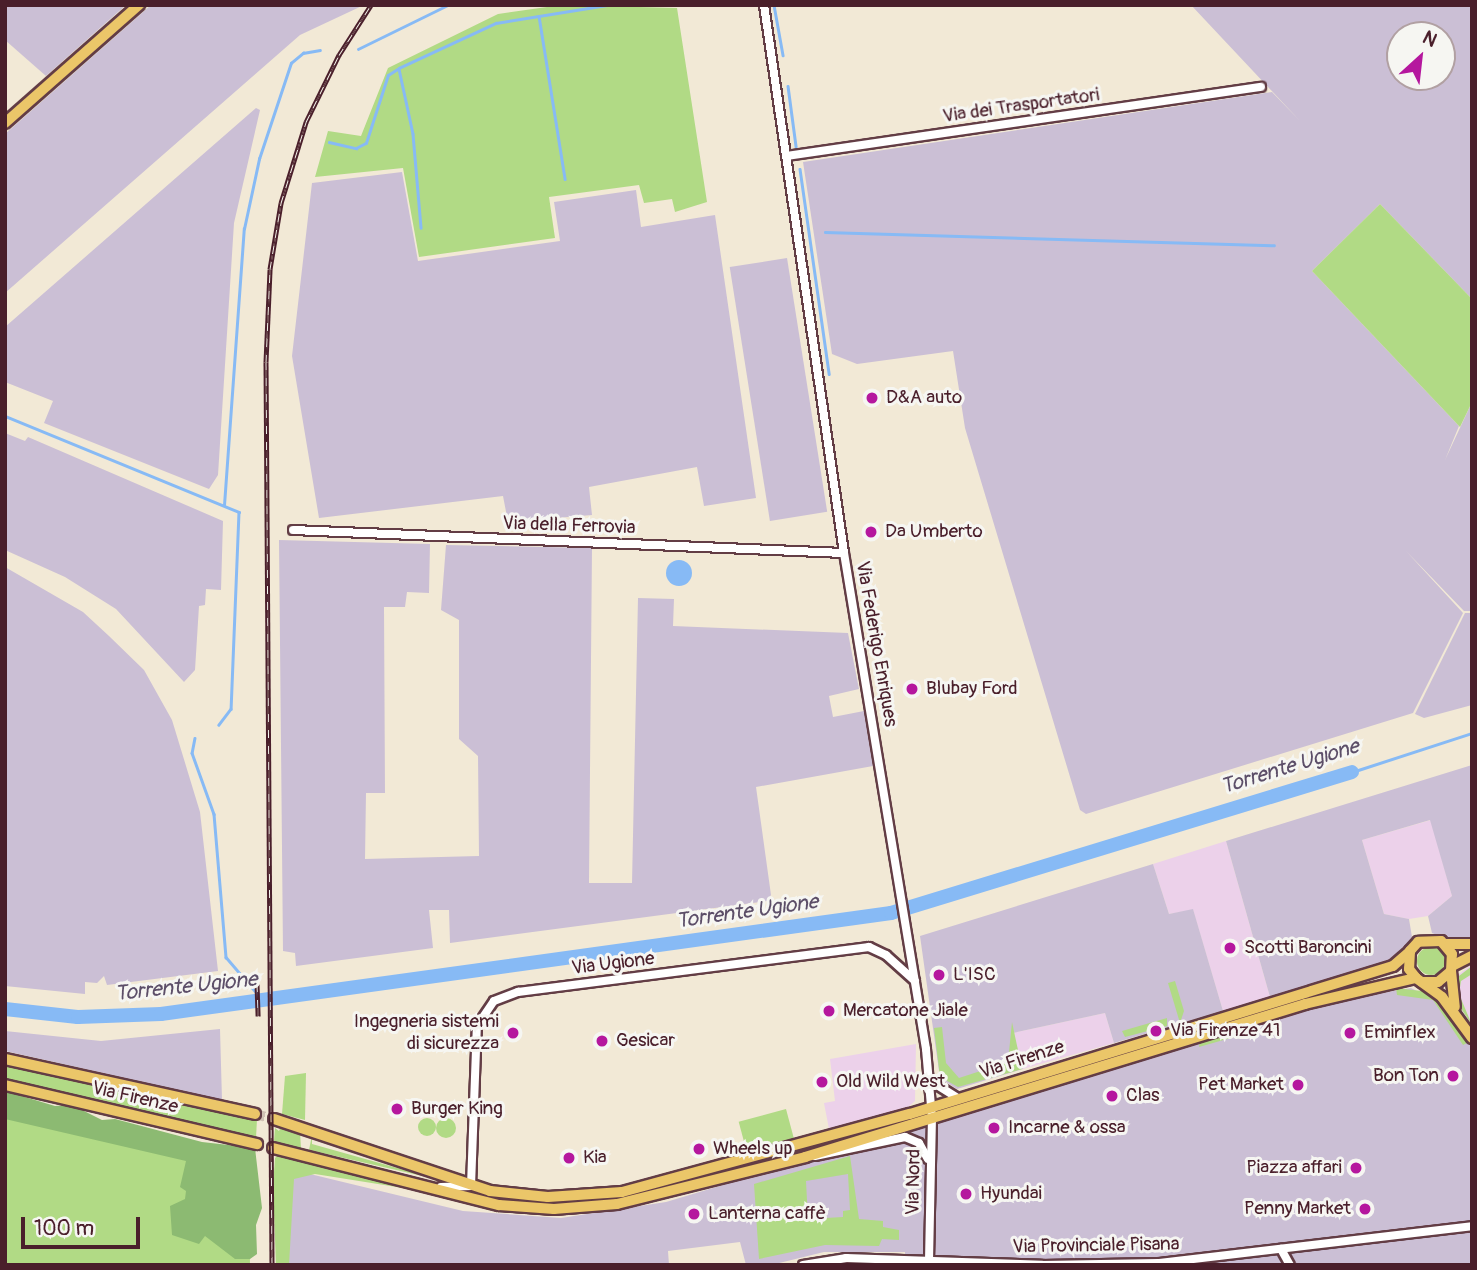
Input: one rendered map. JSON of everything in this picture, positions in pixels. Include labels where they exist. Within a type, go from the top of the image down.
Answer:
[{"type":"main road","points":[[5,123],[139,5]]},
{"type":"main road","points":[[1472,944],[1446,944],[1424,939],[1410,951],[1408,965],[1419,980],[1457,1013],[1472,1038]]},
{"type":"main road","points":[[1446,944],[1457,1013]]},
{"type":"main road","name":"Via Firenze","points":[[273,1148],[499,1205],[596,1207],[664,1195],[805,1157],[932,1112],[959,1099],[1393,966],[1410,951]]},
{"type":"main road","points":[[1419,980],[1438,982],[1472,956]]},
{"type":"main road","name":"Via Firenze","points":[[274,1119],[471,1186],[548,1197],[622,1192],[932,1112],[1305,1004],[1419,980]]},
{"type":"main road","name":"Via Firenze","points":[[5,1059],[256,1114]]},
{"type":"main road","name":"Via Firenze","points":[[5,1085],[257,1144]]},
{"type":"street","name":"Via Federigo Enriques","points":[[764,5],[845,553],[901,877],[932,1112]]},
{"type":"street","name":"Via dei Trasportatori","points":[[787,156],[1261,87]]},
{"type":"street","name":"Via della Ferrovia","points":[[293,530],[845,553]]},
{"type":"street","name":"Via Ugione","points":[[471,1186],[477,1026],[494,1002],[517,992],[869,947],[887,955],[915,981]]},
{"type":"street","points":[[929,1079],[959,1099]]},
{"type":"street","name":"Via Nord","points":[[929,1258],[932,1112]]},
{"type":"street","name":"Via Firenze","points":[[805,1157],[834,1156],[905,1137],[924,1148],[929,1164]]},
{"type":"street","name":"Via Firenze","points":[[432,1186],[471,1186]]},
{"type":"street","name":"Via Provinciale Pisana","points":[[803,1265],[846,1258],[900,1261],[929,1258],[990,1264],[1159,1263],[1472,1226]]},
{"type":"street","points":[[1281,1249],[1290,1265]]},
{"type":"shaded area","points":[[5,5],[126,5],[46,76],[5,40]]},
{"type":"shaded area","points":[[151,5],[364,5],[300,35],[5,293],[5,134]]},
{"type":"shaded area","points":[[1191,5],[1472,5],[1472,299],[1380,204],[1312,271],[1459,426],[1445,460],[1472,402],[1472,611],[1464,611],[1406,551],[1463,613],[1413,713],[1086,814],[1080,810],[965,428],[953,351],[857,364],[832,354],[803,162],[1272,92],[1301,122]]},
{"type":"shaded area","points":[[256,108],[260,110],[234,223],[218,475],[209,489],[44,423],[53,401],[5,382],[5,327]]},
{"type":"shaded area","points":[[402,172],[418,261],[560,241],[554,202],[636,190],[641,227],[715,215],[756,498],[704,506],[697,467],[589,487],[592,515],[508,522],[503,496],[319,518],[292,356],[312,183]]},
{"type":"shaded area","points":[[787,258],[827,512],[770,521],[730,267]]},
{"type":"shaded area","points":[[5,433],[25,441],[28,437],[223,521],[221,590],[206,589],[205,605],[199,606],[195,670],[184,682],[116,609],[65,577],[5,550]]},
{"type":"shaded area","points":[[279,540],[430,544],[429,593],[407,592],[405,607],[384,607],[385,793],[366,793],[365,859],[479,856],[478,756],[459,739],[459,620],[441,610],[446,545],[592,548],[589,883],[632,883],[638,598],[674,599],[673,626],[848,633],[859,689],[829,696],[833,717],[864,711],[873,766],[756,787],[771,895],[767,901],[450,943],[449,910],[429,910],[433,948],[296,966],[295,953],[283,951]]},
{"type":"shaded area","points":[[5,567],[83,612],[144,670],[172,720],[200,812],[218,971],[107,985],[104,976],[97,983],[85,982],[85,994],[5,986]]},
{"type":"shaded area","points":[[1465,613],[1472,613],[1472,705],[1424,718],[1415,714]]},
{"type":"shaded area","points":[[1472,765],[1472,940],[1459,943],[1432,933],[1428,916],[1452,896],[1430,820],[1362,840],[1384,914],[1409,919],[1412,937],[1407,946],[1390,962],[1270,997],[1226,841]]},
{"type":"shaded area","points":[[1431,820],[1452,896],[1428,916],[1409,919],[1384,914],[1362,840]]},
{"type":"shaded area","points":[[1226,841],[1270,997],[1223,1011],[1193,910],[1169,914],[1153,864]]},
{"type":"shaded area","points":[[1153,864],[1169,914],[1193,909],[1223,1011],[1114,1043],[1105,1013],[1013,1033],[1023,1069],[957,1089],[940,1078],[920,936]]},
{"type":"shaded area","points":[[1472,964],[1472,1026],[1458,1005],[1454,978]]},
{"type":"shaded area","points":[[1411,988],[1446,1006],[1472,1049],[1472,1265],[905,1265],[905,1252],[824,1252],[771,1265],[746,1265],[740,1242],[668,1251],[669,1265],[281,1265],[281,1167],[463,1211],[561,1218],[666,1202],[1341,1000]]},
{"type":"shaded area","points":[[1105,1013],[1114,1043],[1023,1069],[1013,1033]]},
{"type":"shaded area","points":[[220,1029],[222,1100],[5,1051],[5,1031],[101,1041]]},
{"type":"shaded area","points":[[916,1044],[915,1101],[907,1108],[829,1129],[824,1103],[835,1101],[830,1059]]},
{"type":"green space","points":[[561,5],[677,8],[707,202],[675,212],[672,199],[644,203],[639,185],[549,197],[555,238],[419,257],[403,168],[315,177],[328,131],[361,136],[388,68],[498,14]]},
{"type":"green space","points":[[1380,204],[1472,299],[1472,402],[1460,427],[1312,271]]},
{"type":"green space","points":[[1431,947],[1441,951],[1445,961],[1441,971],[1431,975],[1421,971],[1417,961],[1421,951]]},
{"type":"green space","points":[[1472,966],[1472,974],[1461,981],[1459,994],[1472,1025],[1458,1004],[1455,979]]},
{"type":"green space","points":[[1175,981],[1184,1011],[1180,1023],[1168,983]]},
{"type":"green space","points":[[1396,988],[1430,992],[1467,1043],[1463,1045],[1433,1000],[1397,995]]},
{"type":"green space","points":[[1167,1018],[1167,1026],[1125,1037],[1122,1031]]},
{"type":"green space","points":[[1012,1022],[1022,1069],[958,1087],[940,1077],[934,1028],[942,1027],[946,1063],[959,1078],[1008,1062]]},
{"type":"green space","points":[[1251,1025],[1255,1031],[1199,1047],[1200,1041]]},
{"type":"green space","points":[[5,1064],[257,1119],[256,1138],[5,1080]]},
{"type":"green space","points":[[306,1073],[305,1120],[282,1114],[285,1076]]},
{"type":"green space","points":[[5,1091],[55,1106],[72,1105],[102,1120],[115,1119],[202,1142],[255,1148],[262,1208],[256,1225],[257,1254],[250,1259],[235,1259],[205,1236],[199,1244],[172,1235],[170,1206],[185,1199],[186,1191],[180,1187],[186,1161],[5,1119]]},
{"type":"green space","points":[[786,1109],[794,1138],[746,1151],[739,1122]]},
{"type":"green space","points":[[5,1116],[249,1170],[250,1265],[5,1265]]},
{"type":"green space","points":[[427,1118],[433,1121],[436,1127],[433,1133],[427,1136],[421,1133],[418,1127],[421,1121]]},
{"type":"green space","points":[[446,1118],[453,1121],[456,1128],[453,1135],[446,1138],[439,1135],[436,1128],[439,1121]]},
{"type":"green space","points":[[282,1124],[300,1131],[301,1149],[274,1141],[275,1128],[279,1131]]},
{"type":"green space","points":[[312,1135],[312,1144],[440,1180],[309,1150]]},
{"type":"green space","points":[[279,1154],[311,1160],[403,1188],[315,1174],[294,1179],[289,1265],[276,1265],[273,1187],[275,1158]]},
{"type":"green space","points":[[850,1156],[859,1219],[883,1221],[883,1227],[899,1230],[899,1240],[882,1239],[879,1246],[825,1245],[759,1259],[754,1184]],"holes":[[[848,1174],[850,1210],[843,1211],[843,1217],[808,1219],[806,1181]]]},
{"type":"water","points":[[679,560],[689,563],[692,573],[689,583],[679,586],[669,583],[666,573],[669,563]]},
{"type":"waterway","points":[[358,49],[448,5]]},
{"type":"waterway","points":[[329,142],[356,148],[366,143],[388,75],[399,68],[496,23],[607,5]]},
{"type":"waterway","points":[[774,5],[783,55]]},
{"type":"waterway","points":[[539,16],[565,179]]},
{"type":"waterway","points":[[224,505],[244,229],[259,159],[291,63],[303,53],[320,50]]},
{"type":"waterway","points":[[399,69],[413,134],[421,228]]},
{"type":"waterway","points":[[788,86],[796,146]]},
{"type":"waterway","points":[[800,169],[829,374]]},
{"type":"waterway","points":[[825,232],[1274,245]]},
{"type":"waterway","points":[[5,416],[239,512],[231,709],[219,725]]},
{"type":"waterway","name":"Torrente Ugione","points":[[1352,772],[1472,733]]},
{"type":"waterway","points":[[195,738],[192,753],[214,814],[226,957],[261,998]]},
{"type":"waterway","name":"Torrente Ugione","points":[[5,1009],[78,1017],[161,1014],[891,913],[1352,772]]},
{"type":"tunnel","points":[[255,1114],[274,1119]]},
{"type":"railway","points":[[272,1265],[266,362],[270,269],[281,203],[306,122],[339,55],[371,5]]},
{"type":"railway","points":[[257,984],[258,1016]]},
{"type":"place","name":"D&A auto","points":[[872,398]]},
{"type":"place","name":"Da Umberto","points":[[871,532]]},
{"type":"place","name":"Blubay Ford","points":[[912,689]]},
{"type":"place","name":"Scotti Baroncini","points":[[1230,948]]},
{"type":"place","name":"L'ISC","points":[[939,975]]},
{"type":"place","name":"Mercatone Jiale","points":[[829,1011]]},
{"type":"place","name":"Via Firenze 41","points":[[1156,1031]]},
{"type":"place","name":"Ingegneria sistemi di sicurezza","points":[[513,1033]]},
{"type":"place","name":"Eminflex","points":[[1350,1033]]},
{"type":"place","name":"Gesicar","points":[[602,1041]]},
{"type":"place","name":"Bon Ton","points":[[1453,1076]]},
{"type":"place","name":"Old Wild West","points":[[822,1082]]},
{"type":"place","name":"Pet Market","points":[[1298,1085]]},
{"type":"place","name":"Clas","points":[[1112,1096]]},
{"type":"place","name":"Burger King","points":[[397,1109]]},
{"type":"place","name":"Incarne & ossa","points":[[994,1128]]},
{"type":"place","name":"Wheels up","points":[[699,1149]]},
{"type":"place","name":"Kia","points":[[569,1158]]},
{"type":"place","name":"Piazza affari","points":[[1356,1168]]},
{"type":"place","name":"Hyundai","points":[[966,1194]]},
{"type":"place","name":"Penny Market","points":[[1365,1209]]},
{"type":"place","name":"Lanterna caffè","points":[[694,1214]]}]
